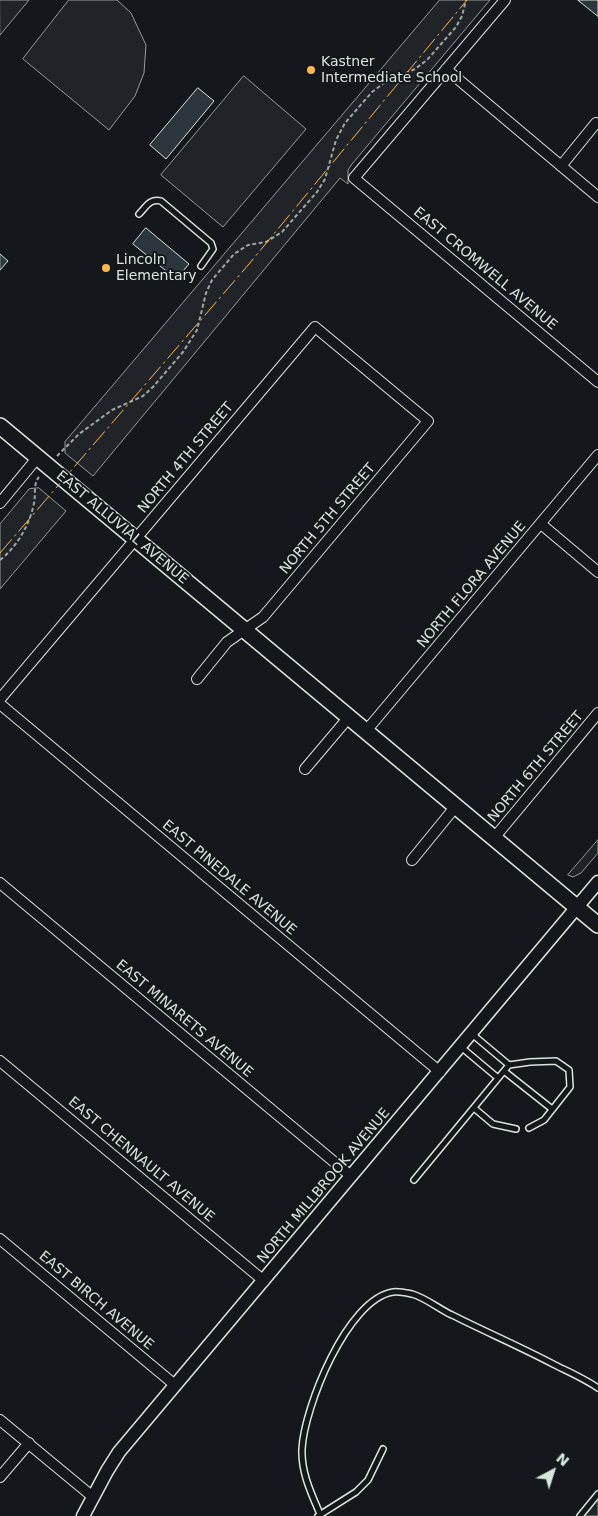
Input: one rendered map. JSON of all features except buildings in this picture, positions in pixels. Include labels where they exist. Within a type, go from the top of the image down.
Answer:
[{"type":"main road","name":"EAST ALLUVIAL AVENUE","points":[[0,426],[598,925]]},
{"type":"street","points":[[505,0],[446,69],[598,197]]},
{"type":"street","name":"EAST CROMWELL AVENUE","points":[[446,69],[354,178],[598,382]]},
{"type":"street","points":[[561,166],[596,123]]},
{"type":"street","name":"NORTH 4TH STREET","points":[[0,698],[315,327],[428,421]]},
{"type":"street","name":"NORTH 5TH STREET","points":[[244,630],[262,618],[428,421]]},
{"type":"street","name":"NORTH FLORA AVENUE","points":[[366,731],[542,524],[598,455]]},
{"type":"street","points":[[0,503],[38,457]]},
{"type":"street","points":[[542,524],[598,572]]},
{"type":"street","points":[[197,679],[227,642],[244,630]]},
{"type":"street","name":"EAST PINEDALE AVENUE","points":[[0,704],[440,1072]]},
{"type":"street","name":"NORTH 6TH STREET","points":[[494,838],[598,713]]},
{"type":"street","points":[[305,769],[349,717]]},
{"type":"street","points":[[412,860],[456,806]]},
{"type":"street","name":"NORTH MILLBROOK AVENUE","points":[[83,1516],[106,1471],[120,1452],[598,882]]},
{"type":"street","name":"EAST MINARETS AVENUE","points":[[0,883],[351,1176]]},
{"type":"street","name":"EAST CHENNAULT AVENUE","points":[[0,1061],[264,1281]]},
{"type":"street","name":"EAST BIRCH AVENUE","points":[[0,1239],[175,1385]]},
{"type":"street","points":[[0,1420],[93,1496]]},
{"type":"street","points":[[0,1477],[28,1444]]},
{"type":"lane","points":[[139,214],[150,202],[156,200],[161,202],[211,243],[213,249],[200,266]]},
{"type":"lane","points":[[472,1034],[509,1065]]},
{"type":"lane","points":[[461,1047],[498,1078]]},
{"type":"lane","points":[[414,1180],[509,1065],[556,1061],[569,1070],[570,1087],[544,1120],[529,1128]]},
{"type":"lane","points":[[504,1071],[552,1109]]},
{"type":"lane","points":[[474,1108],[493,1124],[516,1129]]},
{"type":"lane","points":[[384,1449],[368,1480],[356,1492],[318,1515],[308,1488],[302,1450],[306,1423],[315,1396],[344,1333],[364,1309],[377,1298],[394,1292],[413,1294],[450,1314],[519,1346],[598,1388]]},
{"type":"lane","points":[[580,1516],[598,1494]]},
{"type":"path","points":[[62,449],[112,410],[144,396],[153,387],[183,352],[197,330],[206,292],[212,280],[234,254],[248,246],[266,242],[282,232],[317,192],[325,179],[336,140],[345,123],[372,92],[384,83],[415,69],[427,60],[456,27],[462,16],[466,0]]},
{"type":"path","points":[[0,560],[10,550],[25,528],[34,502],[35,482]]},
{"type":"shaded area","points":[[0,0],[29,0],[0,35]]},
{"type":"shaded area","points":[[69,0],[117,0],[131,13],[146,45],[144,73],[135,96],[109,130],[23,59]]},
{"type":"shaded area","points":[[440,0],[490,0],[352,164],[348,170],[348,184],[340,178],[93,476],[65,453],[65,442]]},
{"type":"shaded area","points":[[244,76],[306,129],[223,227],[161,175]]},
{"type":"shaded area","points":[[39,488],[66,511],[0,589],[0,524],[29,489]]},
{"type":"shaded area","points":[[598,840],[598,853],[581,873],[573,877],[568,875]]},
{"type":"shaded area","points":[[598,1500],[598,1516],[585,1516]]},
{"type":"power","points":[[0,553],[249,264],[467,0]]},
{"type":"place","name":"Kastner Intermediate School","points":[[311,70]]},
{"type":"place","name":"Lincoln Elementary","points":[[106,268]]}]
